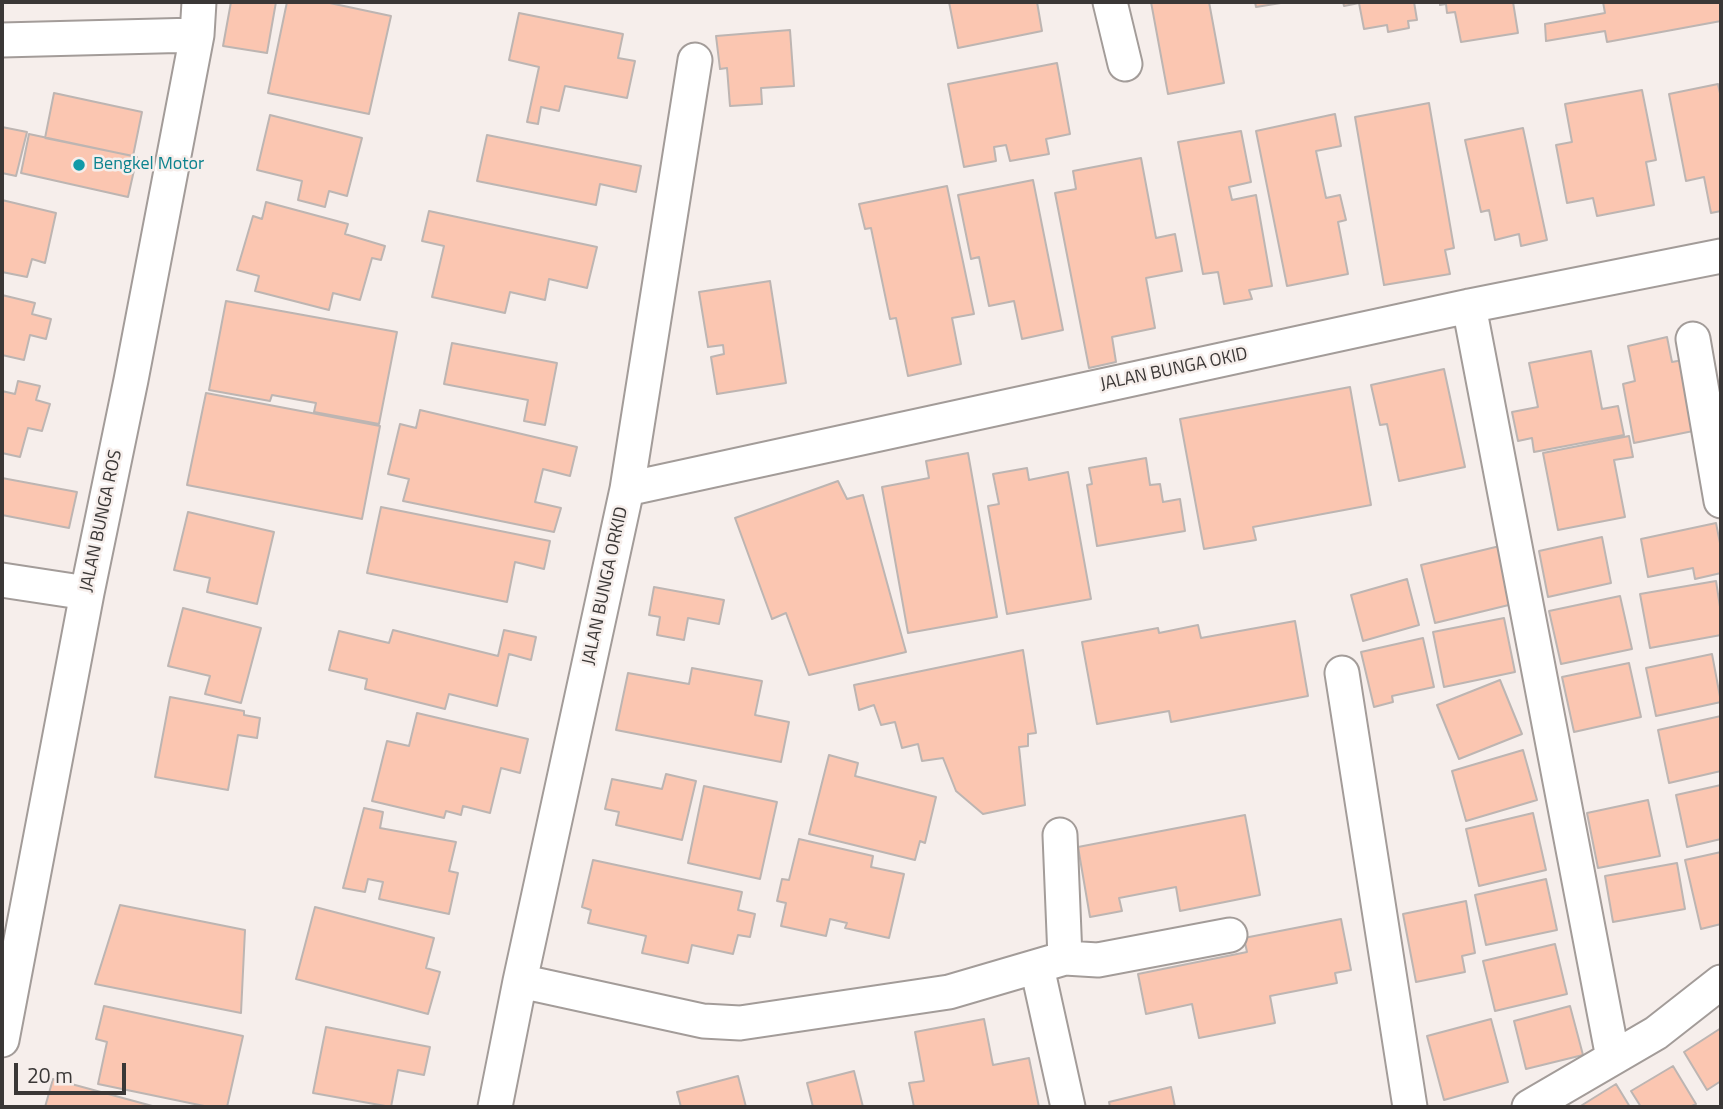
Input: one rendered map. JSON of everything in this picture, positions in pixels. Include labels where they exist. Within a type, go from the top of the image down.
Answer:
[{"type":"street","name":"JALAN BUNGA ROS","points":[[2,1040],[197,35],[199,2]]},
{"type":"street","points":[[1110,2],[1125,64]]},
{"type":"street","points":[[2,40],[197,35]]},
{"type":"street","name":"JALAN BUNGA ORKID","points":[[495,1107],[627,489],[695,60]]},
{"type":"street","name":"JALAN BUNGA OKID","points":[[627,489],[1469,306],[1721,256]]},
{"type":"street","points":[[1469,306],[1613,1058]]},
{"type":"street","points":[[1693,339],[1721,500]]},
{"type":"street","points":[[2,580],[87,593]]},
{"type":"street","points":[[1342,673],[1410,1107]]},
{"type":"street","points":[[1060,835],[1051,962],[1068,1107]]},
{"type":"street","points":[[520,981],[703,1021],[740,1023],[949,992],[1051,962],[1098,960],[1230,935]]},
{"type":"street","points":[[1529,1107],[1656,1033],[1721,982]]},
{"type":"building","points":[[231,2],[276,2],[267,53],[223,46]]},
{"type":"building","points":[[287,2],[325,2],[391,16],[369,114],[268,93]]},
{"type":"building","points":[[949,2],[1037,2],[1042,31],[958,48]]},
{"type":"building","points":[[1151,2],[1209,2],[1224,83],[1168,94]]},
{"type":"building","points":[[1255,2],[1287,2],[1256,7]]},
{"type":"building","points":[[1343,2],[1414,2],[1417,20],[1408,21],[1409,28],[1388,32],[1387,25],[1364,29],[1359,3],[1344,6]]},
{"type":"building","points":[[1440,2],[1513,2],[1518,33],[1461,42],[1455,12],[1447,13],[1446,4],[1440,5]]},
{"type":"building","points":[[1603,2],[1721,2],[1721,21],[1607,42],[1605,31],[1546,41],[1545,24],[1605,13]]},
{"type":"building","points":[[519,13],[623,34],[618,58],[635,61],[627,98],[565,86],[559,111],[541,107],[538,124],[527,122],[539,67],[509,60]]},
{"type":"building","points":[[790,30],[794,86],[761,88],[762,104],[730,106],[727,68],[720,69],[716,36]]},
{"type":"building","points":[[1057,63],[1070,134],[1046,139],[1049,154],[1010,161],[1006,145],[994,147],[996,161],[964,167],[948,84]]},
{"type":"building","points":[[1718,84],[1721,98],[1721,211],[1711,213],[1704,177],[1686,181],[1669,94]]},
{"type":"building","points":[[1642,90],[1656,160],[1646,162],[1654,205],[1597,216],[1593,198],[1567,203],[1556,145],[1572,142],[1565,104]]},
{"type":"building","points":[[54,93],[142,112],[133,156],[45,138]]},
{"type":"building","points":[[1429,103],[1454,248],[1445,250],[1450,274],[1384,285],[1355,117]]},
{"type":"building","points":[[1335,114],[1341,146],[1316,151],[1326,198],[1340,195],[1346,220],[1338,222],[1348,274],[1287,286],[1256,131]]},
{"type":"building","points":[[270,115],[362,138],[347,196],[329,191],[325,207],[298,200],[302,181],[257,170]]},
{"type":"building","points":[[2,127],[27,132],[16,176],[2,173]]},
{"type":"building","points":[[1523,128],[1547,240],[1521,246],[1519,234],[1495,240],[1489,210],[1481,212],[1465,140]]},
{"type":"building","points":[[1241,131],[1251,182],[1229,187],[1232,200],[1256,195],[1272,286],[1249,290],[1252,299],[1224,304],[1218,272],[1203,274],[1178,142]]},
{"type":"building","name":"Bengkel Motor","points":[[29,134],[137,157],[128,197],[21,173]]},
{"type":"building","points":[[487,135],[641,166],[636,192],[600,184],[596,205],[477,181]]},
{"type":"building","points":[[1141,158],[1156,238],[1175,234],[1182,271],[1146,278],[1155,328],[1112,337],[1116,362],[1089,368],[1055,193],[1076,189],[1073,171]]},
{"type":"building","points":[[1033,180],[1063,330],[1022,339],[1014,301],[989,306],[979,257],[971,259],[958,195]]},
{"type":"building","points":[[947,186],[974,314],[952,318],[961,364],[908,376],[896,318],[890,319],[871,228],[865,229],[859,204]]},
{"type":"building","points":[[2,200],[56,213],[45,263],[32,259],[27,277],[2,272]]},
{"type":"building","points":[[266,202],[348,224],[345,234],[385,246],[381,260],[372,258],[360,300],[333,293],[329,310],[255,291],[259,276],[237,270],[253,216],[262,219]]},
{"type":"building","points":[[429,211],[597,247],[587,288],[549,279],[545,300],[510,292],[505,313],[432,297],[444,246],[422,241]]},
{"type":"building","points":[[770,281],[786,383],[717,394],[711,357],[724,354],[723,345],[708,347],[699,292]]},
{"type":"building","points":[[2,295],[35,303],[32,314],[51,319],[46,339],[30,335],[24,360],[2,355]]},
{"type":"building","points":[[226,301],[397,332],[379,424],[314,412],[316,403],[272,395],[270,401],[209,390]]},
{"type":"building","points":[[1667,337],[1672,362],[1694,358],[1708,428],[1634,443],[1623,384],[1635,381],[1628,346]]},
{"type":"building","points":[[452,343],[557,363],[545,425],[524,421],[528,400],[444,384]]},
{"type":"building","points":[[1591,351],[1602,409],[1618,406],[1624,435],[1534,452],[1532,438],[1518,441],[1512,412],[1538,407],[1529,363]]},
{"type":"building","points":[[1444,369],[1465,467],[1399,481],[1387,424],[1380,425],[1371,385]]},
{"type":"building","points":[[18,381],[40,386],[36,400],[50,404],[42,431],[28,428],[20,457],[2,453],[2,391],[15,394]]},
{"type":"building","points":[[1350,387],[1371,505],[1253,527],[1256,540],[1204,549],[1180,419]]},
{"type":"building","points":[[206,393],[380,426],[362,519],[187,485]]},
{"type":"building","points":[[420,410],[577,447],[570,476],[543,469],[535,502],[561,508],[554,532],[403,501],[409,479],[388,474],[400,424],[416,428]]},
{"type":"building","points":[[1629,436],[1633,457],[1614,460],[1625,517],[1558,530],[1543,453]]},
{"type":"building","points":[[968,453],[997,617],[908,633],[882,487],[929,478],[926,461]]},
{"type":"building","points":[[1146,458],[1150,485],[1160,484],[1163,502],[1180,499],[1185,531],[1097,546],[1087,485],[1092,484],[1089,468]]},
{"type":"building","points":[[1027,468],[1029,480],[1068,472],[1091,599],[1007,614],[988,506],[999,504],[993,474]]},
{"type":"building","points":[[2,478],[77,492],[69,528],[2,515]]},
{"type":"building","points":[[838,481],[847,499],[863,495],[906,652],[809,675],[786,613],[772,619],[735,518]]},
{"type":"building","points":[[381,507],[550,541],[544,569],[515,562],[507,602],[367,573]]},
{"type":"building","points":[[188,512],[274,532],[257,604],[207,592],[210,578],[174,570]]},
{"type":"building","points":[[1716,523],[1721,548],[1721,573],[1695,579],[1693,568],[1648,577],[1641,539]]},
{"type":"building","points":[[1602,537],[1611,583],[1548,597],[1539,551]]},
{"type":"building","points":[[1504,545],[1517,603],[1435,623],[1421,565]]},
{"type":"building","points":[[1407,579],[1419,625],[1363,641],[1351,595]]},
{"type":"building","points":[[1716,581],[1721,635],[1650,648],[1640,594]]},
{"type":"building","points":[[654,587],[724,600],[719,624],[688,618],[684,640],[657,635],[660,617],[649,615]]},
{"type":"building","points":[[1620,596],[1632,649],[1561,664],[1549,611]]},
{"type":"building","points":[[183,608],[261,628],[241,703],[205,694],[210,676],[168,666]]},
{"type":"building","points":[[1504,618],[1515,672],[1444,687],[1433,632]]},
{"type":"building","points":[[1295,621],[1308,696],[1171,722],[1169,711],[1097,724],[1082,642],[1158,628],[1159,633],[1198,625],[1201,638]]},
{"type":"building","points":[[393,630],[498,656],[504,630],[536,637],[531,660],[509,654],[497,706],[449,694],[445,709],[365,689],[367,679],[329,670],[339,631],[389,643]]},
{"type":"building","points":[[1423,638],[1434,687],[1392,696],[1393,702],[1374,707],[1361,652]]},
{"type":"building","points":[[1023,650],[1036,733],[1028,734],[1028,746],[1019,747],[1025,805],[983,814],[956,791],[943,758],[922,761],[918,744],[902,748],[895,722],[881,725],[874,705],[859,710],[854,685]]},
{"type":"building","points":[[1712,654],[1721,702],[1656,716],[1646,668]]},
{"type":"building","points":[[1629,663],[1641,717],[1574,732],[1562,677]]},
{"type":"building","points":[[692,668],[762,681],[755,715],[789,722],[781,762],[616,730],[628,673],[689,684]]},
{"type":"building","points":[[1500,680],[1522,734],[1459,759],[1437,705]]},
{"type":"building","points":[[170,697],[244,711],[244,715],[260,718],[257,738],[238,735],[228,790],[155,777]]},
{"type":"building","points":[[417,713],[528,739],[520,773],[501,768],[490,813],[463,806],[461,815],[446,811],[444,818],[372,801],[387,741],[409,746]]},
{"type":"building","points":[[1721,716],[1721,771],[1669,783],[1658,730]]},
{"type":"building","points":[[1523,750],[1537,800],[1466,821],[1452,771]]},
{"type":"building","points":[[829,755],[858,763],[855,776],[936,797],[925,843],[920,841],[915,860],[809,834]]},
{"type":"building","points":[[666,774],[696,781],[682,840],[616,825],[619,812],[605,809],[612,779],[662,789]]},
{"type":"building","points":[[1721,785],[1721,839],[1687,847],[1676,795]]},
{"type":"building","points":[[704,786],[777,802],[760,879],[688,863]]},
{"type":"building","points":[[1648,800],[1660,856],[1598,868],[1587,813]]},
{"type":"building","points":[[364,808],[383,812],[380,828],[456,842],[449,871],[458,873],[449,914],[379,899],[383,882],[368,879],[365,892],[343,888]]},
{"type":"building","points":[[1533,813],[1546,870],[1479,886],[1466,829]]},
{"type":"building","points":[[1245,815],[1260,895],[1180,911],[1176,887],[1119,898],[1122,911],[1090,917],[1078,847]]},
{"type":"building","points":[[799,839],[873,856],[871,867],[904,874],[889,938],[845,928],[847,923],[830,919],[826,936],[781,926],[786,903],[777,901],[782,879],[789,880]]},
{"type":"building","points":[[1721,852],[1721,924],[1701,929],[1685,860]]},
{"type":"building","points":[[593,860],[742,892],[738,910],[755,914],[750,937],[738,935],[733,954],[692,945],[688,963],[642,953],[646,936],[588,923],[591,910],[582,907]]},
{"type":"building","points":[[1677,863],[1685,909],[1613,922],[1605,876]]},
{"type":"building","points":[[1546,879],[1557,930],[1486,945],[1475,895]]},
{"type":"building","points":[[1466,901],[1475,953],[1462,956],[1465,972],[1416,982],[1403,914]]},
{"type":"building","points":[[120,905],[245,930],[241,1013],[95,984]]},
{"type":"building","points":[[315,907],[434,938],[426,968],[440,972],[428,1014],[296,979]]},
{"type":"building","points":[[1341,919],[1351,970],[1335,973],[1337,983],[1270,996],[1275,1023],[1199,1038],[1192,1004],[1146,1014],[1138,974],[1247,952],[1244,938]]},
{"type":"building","points":[[1555,944],[1567,994],[1495,1011],[1483,961]]},
{"type":"building","points":[[104,1006],[243,1036],[227,1107],[209,1107],[98,1084],[107,1042],[96,1039]]},
{"type":"building","points":[[1570,1006],[1583,1055],[1526,1069],[1514,1021]]},
{"type":"building","points":[[984,1019],[993,1065],[1029,1058],[1039,1107],[914,1107],[909,1083],[924,1081],[915,1032]]},
{"type":"building","points":[[1491,1019],[1508,1082],[1444,1100],[1427,1036]]},
{"type":"building","points":[[326,1027],[430,1047],[424,1075],[398,1070],[391,1107],[313,1093]]},
{"type":"building","points":[[1721,1028],[1721,1081],[1707,1090],[1684,1052]]},
{"type":"building","points":[[1673,1066],[1696,1104],[1690,1107],[1641,1107],[1631,1091]]},
{"type":"building","points":[[854,1071],[863,1107],[813,1107],[807,1083]]},
{"type":"building","points":[[738,1076],[746,1107],[681,1107],[677,1092]]},
{"type":"building","points":[[53,1079],[156,1107],[45,1107]]},
{"type":"building","points":[[1616,1084],[1630,1107],[1579,1107]]},
{"type":"building","points":[[1171,1087],[1175,1107],[1110,1107],[1109,1102]]},
{"type":"place","name":"Bengkel Motor","points":[[79,165]]}]
